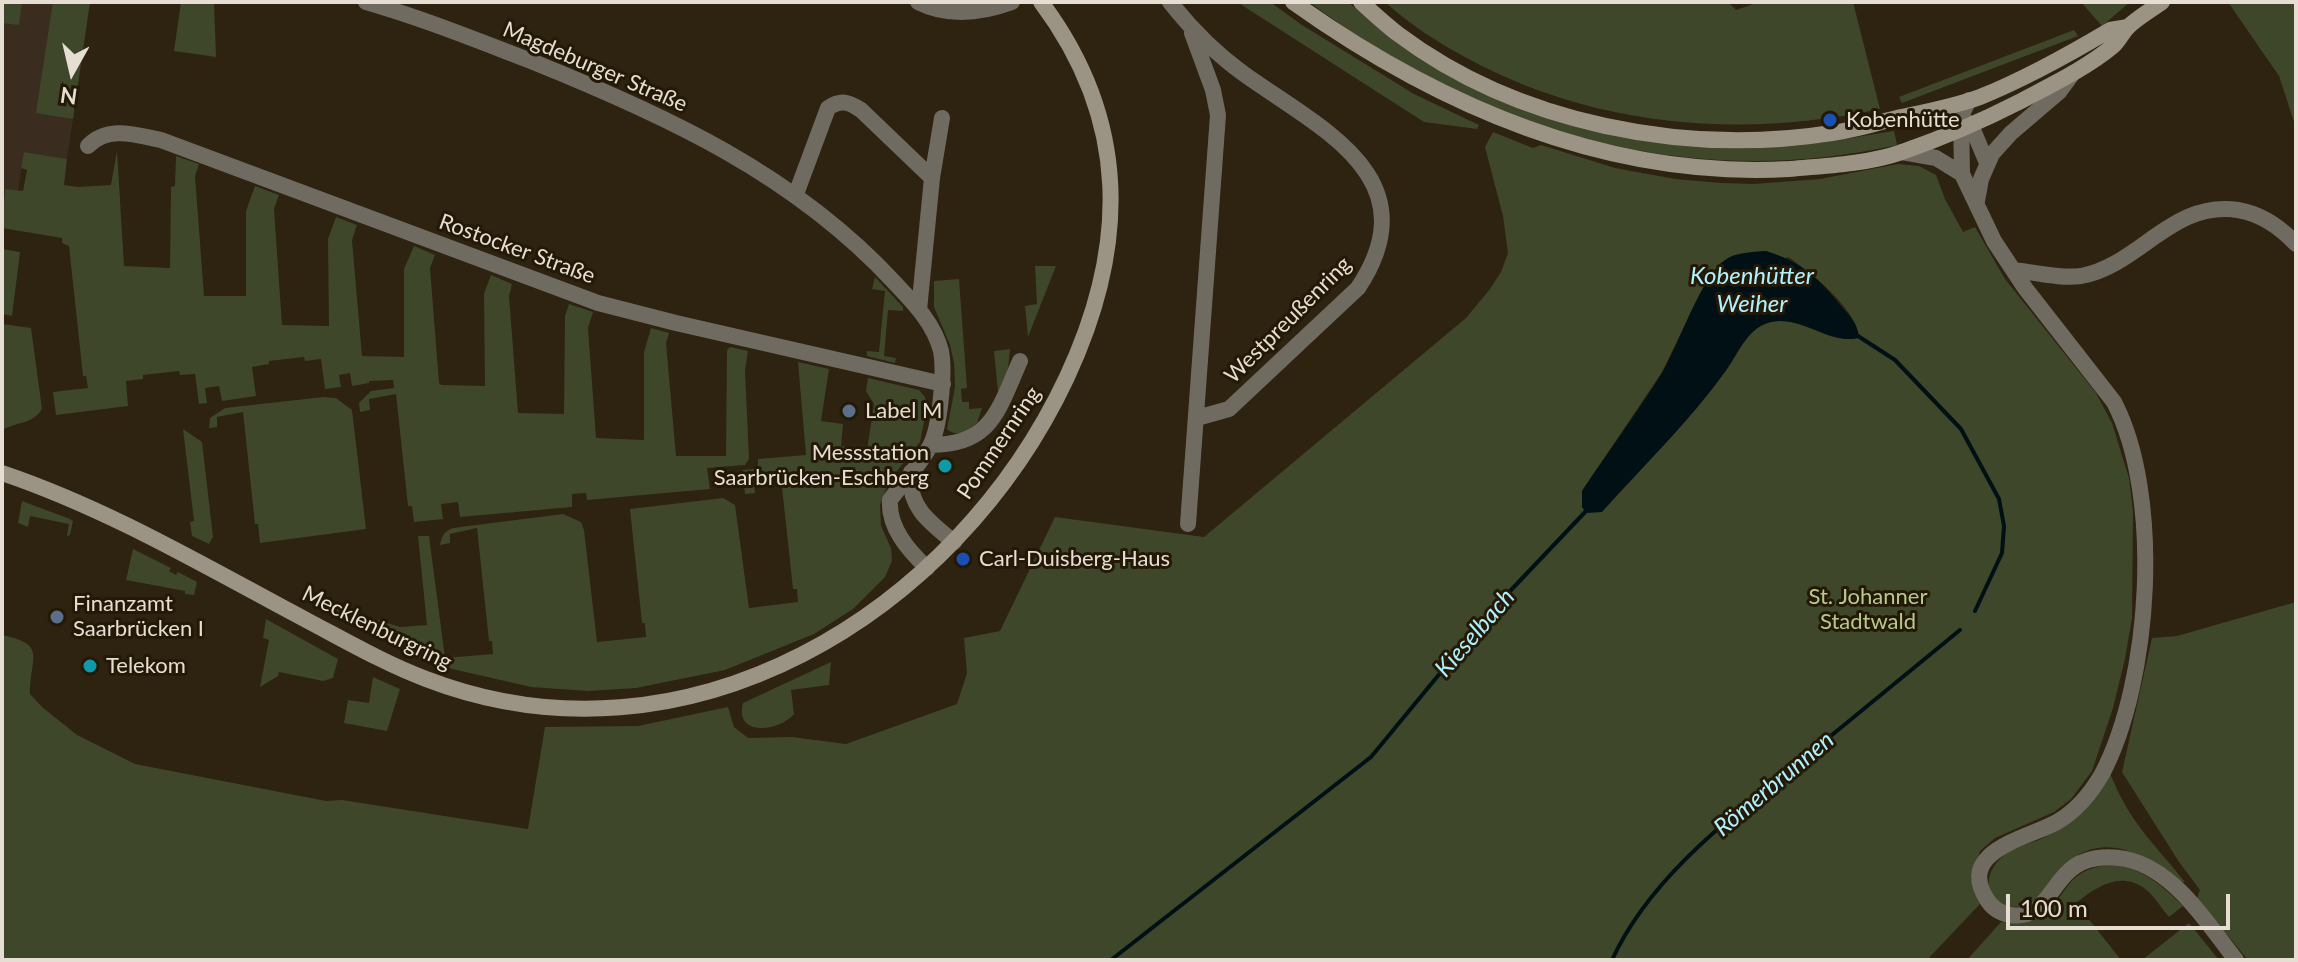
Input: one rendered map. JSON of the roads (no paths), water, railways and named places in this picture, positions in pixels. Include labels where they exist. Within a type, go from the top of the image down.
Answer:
[{"type":"street","name":"Magdeburger Straße","points":[[366,2],[464,35],[622,99],[704,139],[796,194],[874,260],[919,310],[940,348],[943,384],[931,445],[890,500],[889,510],[906,548],[927,568]]},
{"type":"street","points":[[918,2],[943,11],[1012,2]]},
{"type":"street","name":"Pommernring","points":[[954,542],[1007,478],[1046,419],[1083,341],[1105,263],[1111,181],[1103,127],[1081,66],[1064,34],[1041,2]]},
{"type":"street","name":"Westpreußenring","points":[[1170,2],[1190,28],[1242,73],[1345,145],[1369,175],[1382,213],[1381,242],[1374,264],[1358,288],[1229,409],[1197,418]]},
{"type":"street","points":[[1293,2],[1380,59],[1457,101],[1544,136],[1604,152],[1721,170],[1820,167],[1902,152],[2073,73],[2116,45],[2128,27],[2162,2]]},
{"type":"street","points":[[1361,2],[1398,34],[1470,78],[1542,109],[1622,129],[1726,139],[1782,138],[1844,131],[1943,109],[2008,85],[2110,30],[2128,27]]},
{"type":"street","name":"Westpreußenring","points":[[1188,524],[1218,115],[1213,90],[1190,28]]},
{"type":"street","points":[[1977,201],[1987,163],[2003,141],[2059,92],[2073,73]]},
{"type":"street","points":[[1962,174],[1964,124],[1969,100]]},
{"type":"street","points":[[796,194],[828,108],[836,102],[849,102],[861,110],[932,178]]},
{"type":"street","points":[[1943,109],[1964,124],[1987,163]]},
{"type":"street","points":[[919,310],[932,178],[942,118]]},
{"type":"street","name":"Rostocker Straße","points":[[88,146],[99,137],[118,133],[161,140],[598,303],[943,384]]},
{"type":"street","points":[[1902,152],[1936,158],[1962,174],[1994,241],[2013,270],[2105,388],[2122,418],[2139,475],[2144,511],[2145,579],[2137,661],[2117,738],[2101,775],[2078,806],[2059,821],[2035,834],[2000,846],[1988,856],[1982,867],[1982,890],[1995,909],[2008,915],[2029,915],[2037,910],[2069,871],[2081,863],[2109,857],[2126,859],[2141,864],[2175,887],[2206,920],[2236,960]]},
{"type":"street","points":[[2013,270],[2081,276],[2107,266],[2198,211],[2210,209],[2242,211],[2260,216],[2275,224],[2296,244]]},
{"type":"street","name":"Pommernring","points":[[931,445],[967,441],[983,431],[992,420],[1020,361]]},
{"type":"street","points":[[911,472],[909,488],[915,504],[930,523],[954,542]]},
{"type":"street","name":"Mecklenburgring","points":[[2,473],[67,498],[151,537],[413,674],[475,694],[535,705],[621,708],[683,700],[729,686],[824,645],[878,610],[954,542]]},
{"type":"water","name":"Kobenhütter Weiher","points":[[1766,251],[1789,260],[1817,279],[1850,317],[1859,338],[1837,337],[1782,321],[1756,329],[1698,407],[1602,512],[1586,513],[1582,507],[1582,491],[1662,373],[1707,281],[1729,257]]},
{"type":"waterway","name":"Römerbrunnen","points":[[1858,336],[1895,360],[1961,429],[1999,499],[2004,526],[2002,553],[1975,611]]},
{"type":"waterway","name":"Kieselbach","points":[[1111,960],[1371,757],[1493,609],[1587,510]]},
{"type":"waterway","name":"Römerbrunnen","points":[[1612,960],[1648,902],[1694,851],[1960,630]]},
{"type":"place","name":"Kobenhütte","points":[[1830,120]]},
{"type":"place","name":"Label M","points":[[849,411]]},
{"type":"place","name":"Messstation Saarbrücken-Eschberg","points":[[945,466]]},
{"type":"place","name":"Carl-Duisberg-Haus","points":[[963,559]]},
{"type":"place","name":"Finanzamt Saarbrücken I","points":[[57,617]]},
{"type":"place","name":"Telekom","points":[[90,666]]},
{"type":"park label","name":"St. Johanner Stadtwald","points":[[1868,610]]}]
